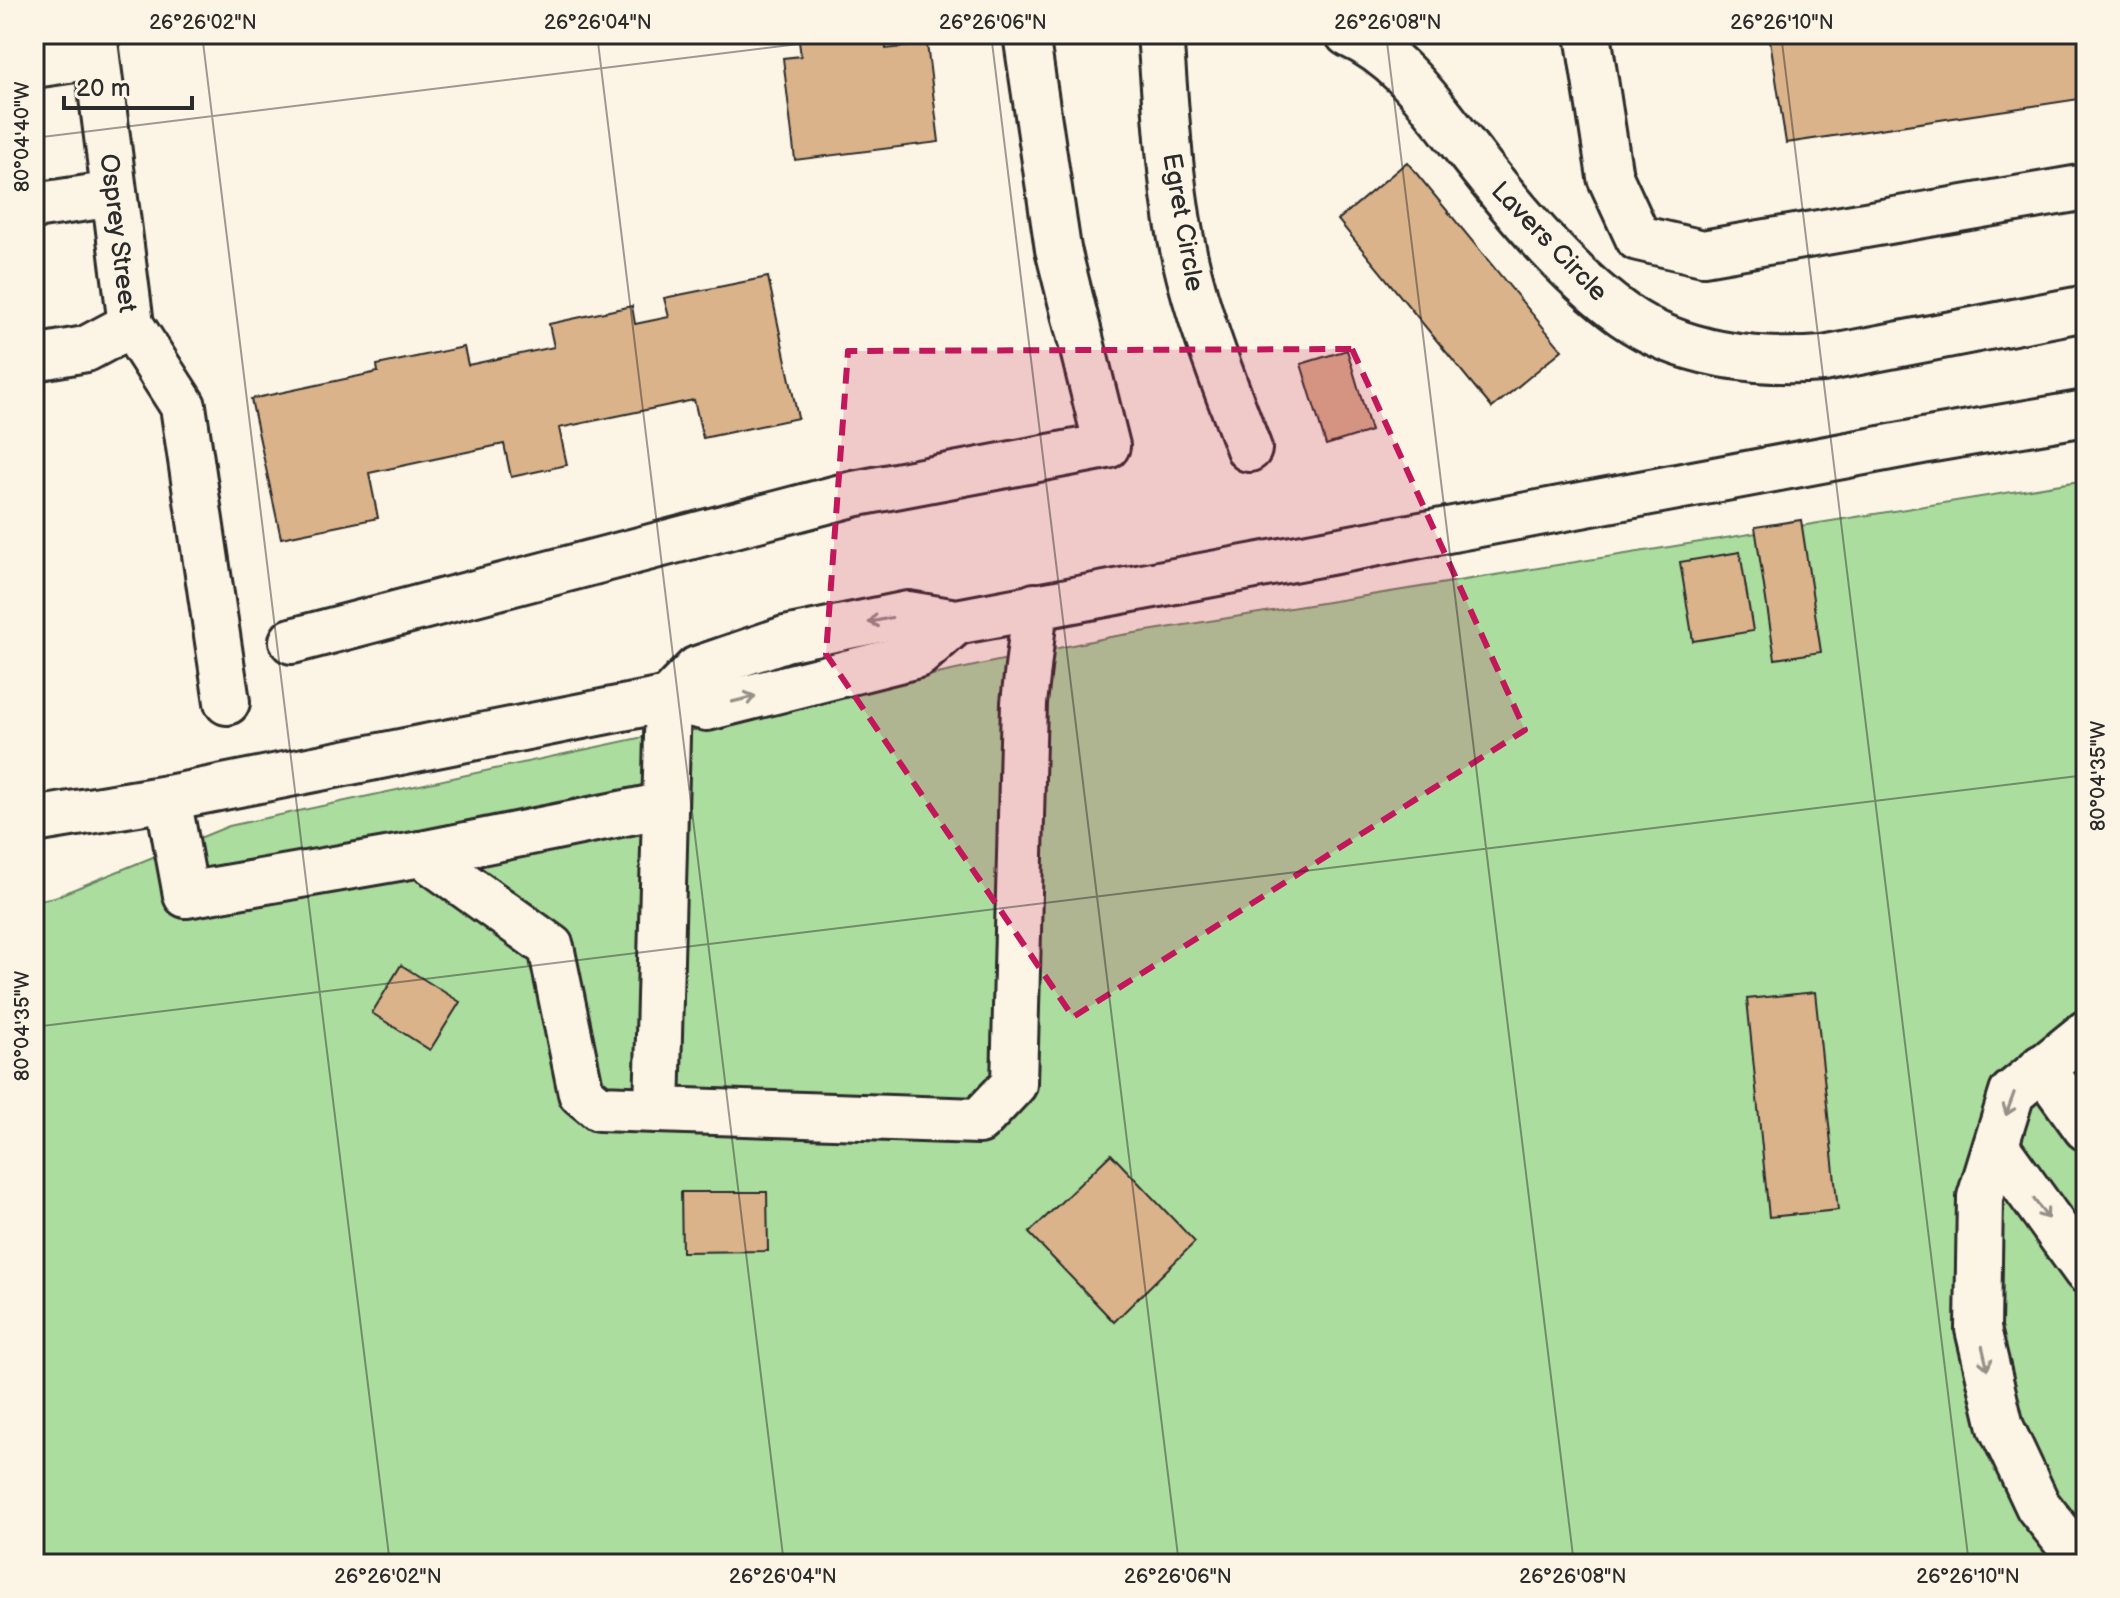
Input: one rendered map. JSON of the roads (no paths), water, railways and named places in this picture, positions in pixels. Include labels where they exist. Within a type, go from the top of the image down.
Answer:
[{"type":"street","points":[[292,641],[853,494],[1107,446],[1058,249],[1026,34]]},
{"type":"street","name":"Egret Circle","points":[[1160,34],[1170,148],[1185,258],[1214,356],[1249,449]]},
{"type":"street","name":"Lavers Circle","points":[[1348,34],[1390,59],[1414,82],[1494,184],[1574,272],[1624,315],[1686,344],[1720,354],[1757,359],[1823,359],[2086,308]]},
{"type":"street","points":[[1588,34],[1610,177],[1638,238],[1703,253],[2086,187]]},
{"type":"street","points":[[34,65],[95,45]]},
{"type":"street","name":"Osprey Street","points":[[95,45],[131,325],[183,406],[227,702]]},
{"type":"street","points":[[34,206],[114,194]]},
{"type":"street","points":[[34,358],[86,349],[131,325]]},
{"type":"street","points":[[34,820],[168,798],[668,699],[697,669],[785,639],[908,614],[956,622],[2086,413]]},
{"type":"street","points":[[421,854],[551,947],[581,1093],[599,1108],[979,1121],[1014,1084],[1024,703],[1035,606]]},
{"type":"street","points":[[657,1110],[668,699]]},
{"type":"street","points":[[168,798],[186,895],[421,854],[665,805]]},
{"type":"street","points":[[2084,1564],[2038,1506],[2001,1427],[1978,1329],[1980,1197],[2012,1093],[2086,1033]]},
{"type":"street","points":[[2042,1067],[2086,1128]]},
{"type":"street","points":[[1996,1146],[2086,1271]]}]
